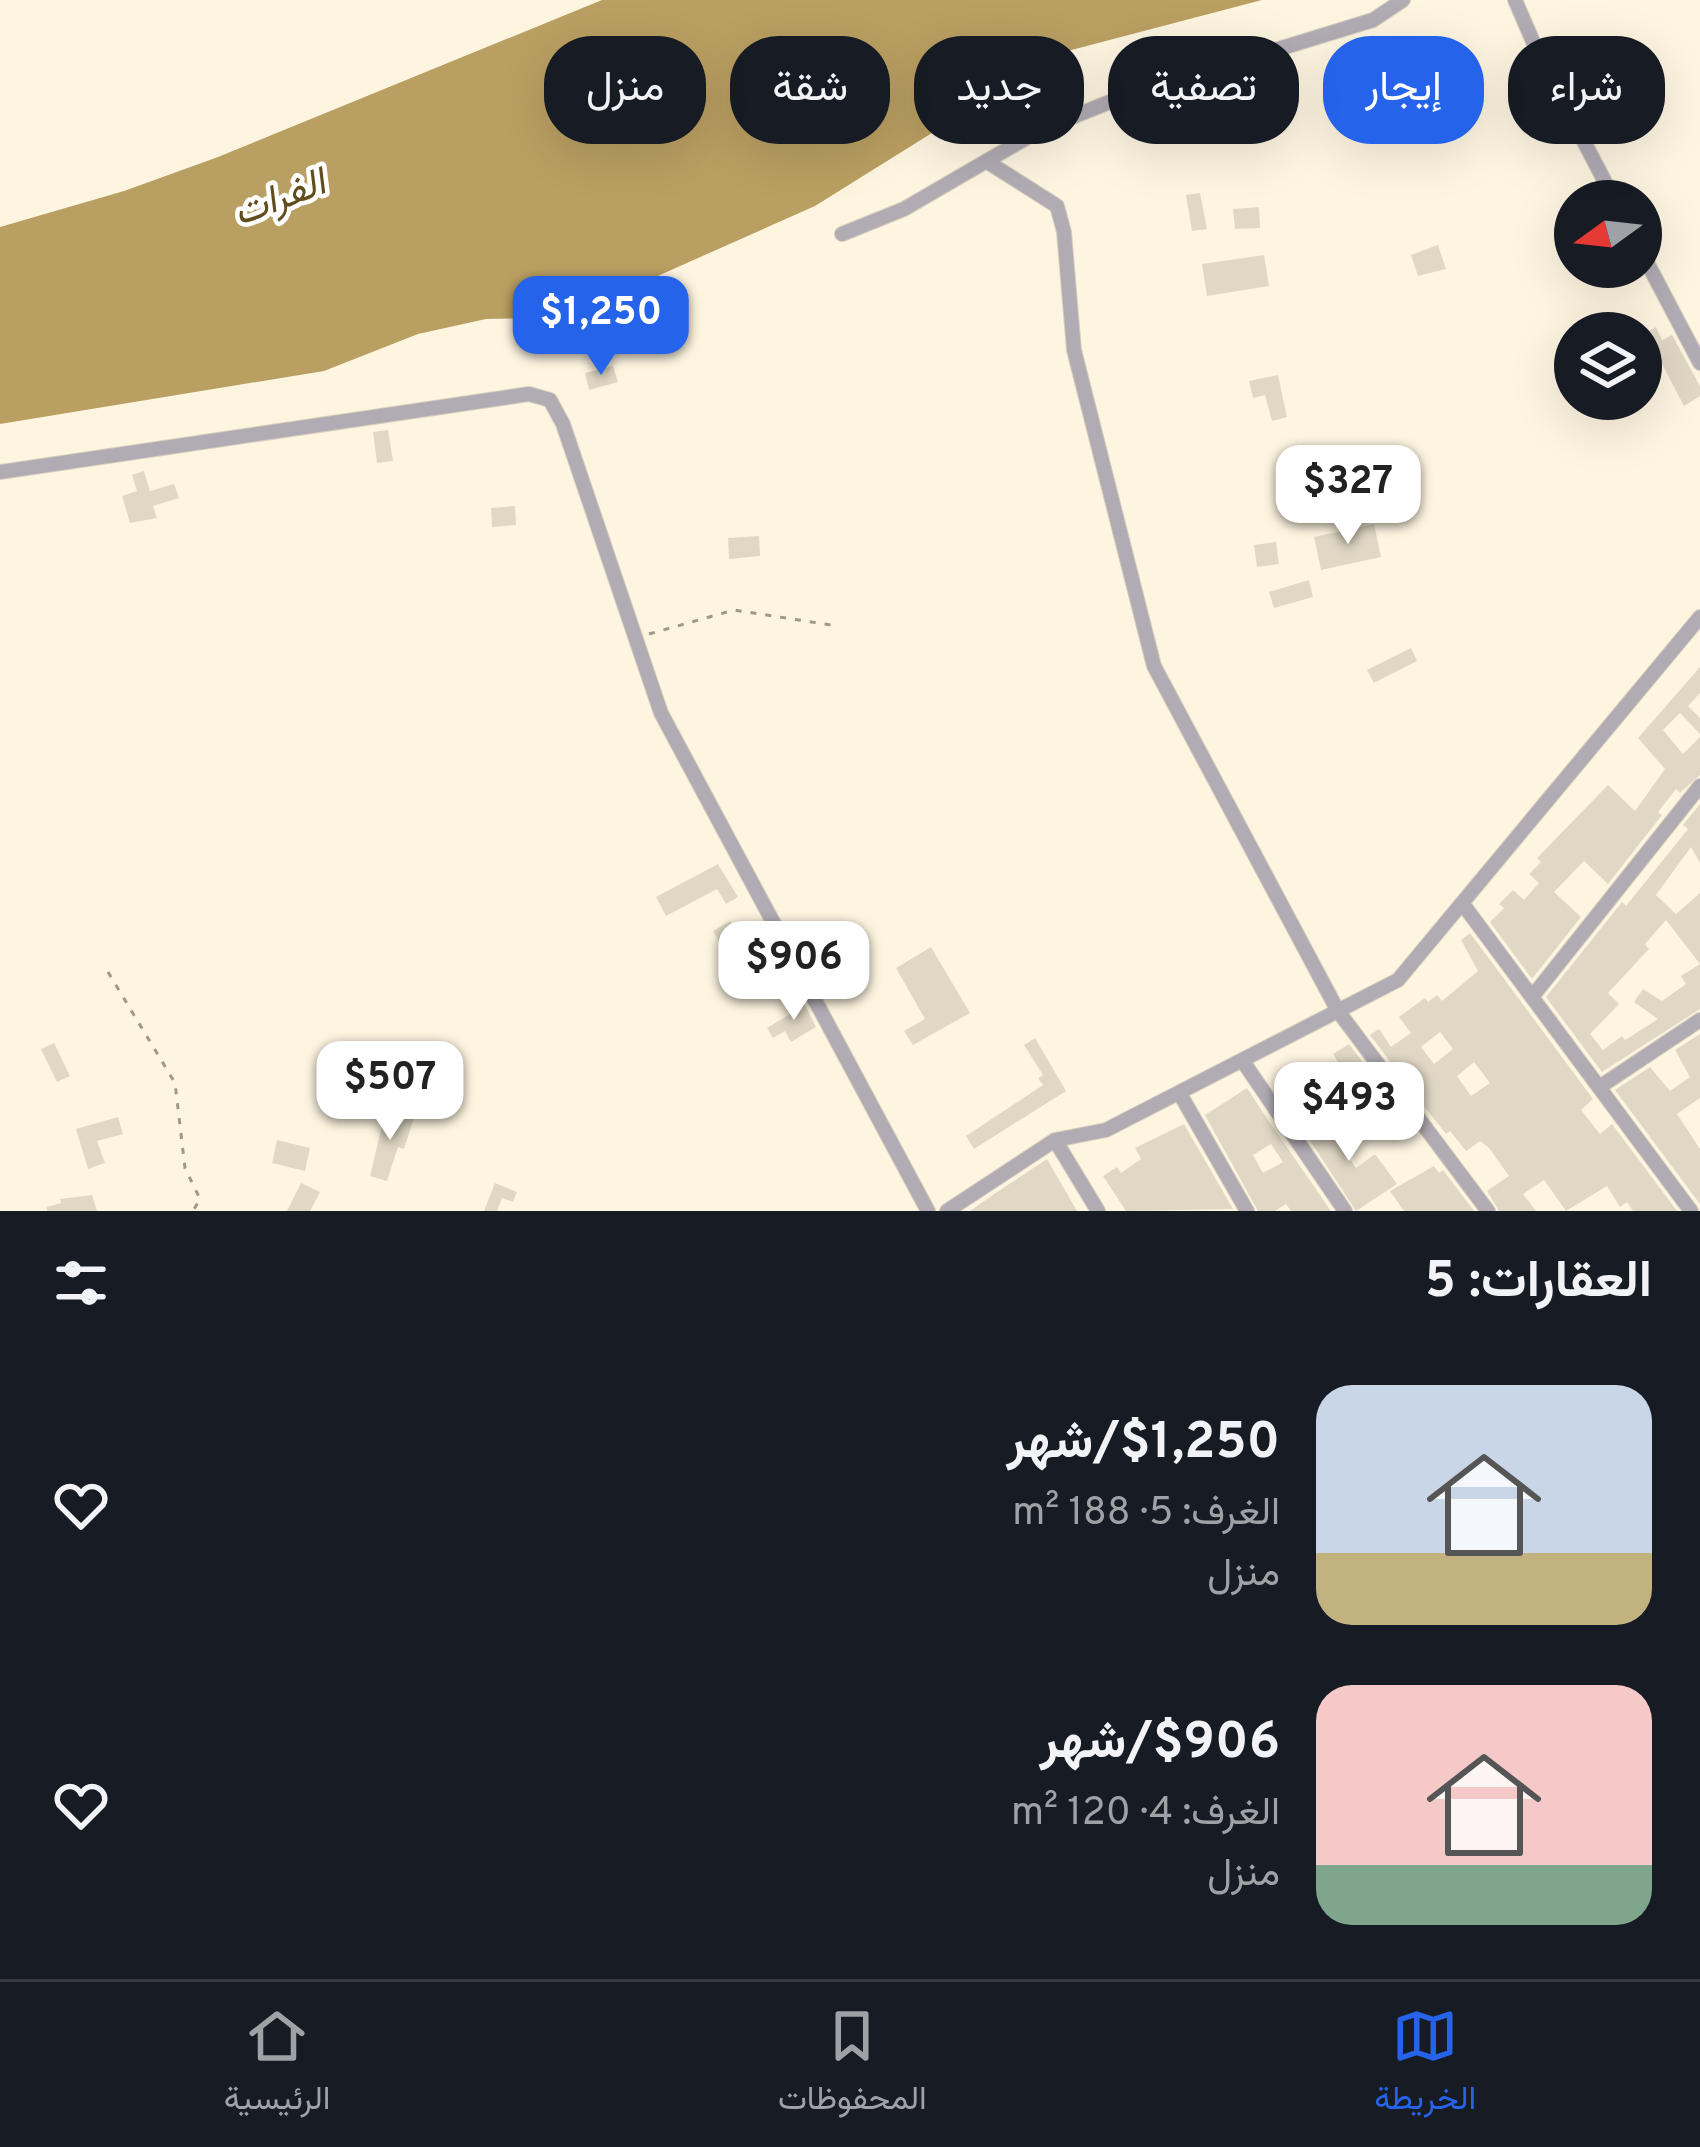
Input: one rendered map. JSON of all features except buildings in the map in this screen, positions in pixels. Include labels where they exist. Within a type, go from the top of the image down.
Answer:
[{"type":"street","points":[[842,233],[904,209],[1040,130],[1122,97],[1373,20],[1403,0]]},
{"type":"street","points":[[1515,0],[1570,127],[1581,136],[1604,180]]},
{"type":"street","points":[[986,161],[1057,206],[1064,232],[1074,350],[1154,666],[1338,1011],[1488,1211]]},
{"type":"street","points":[[1661,288],[1700,363]]},
{"type":"street","points":[[0,472],[529,394],[550,400],[563,424],[661,713],[928,1211]]},
{"type":"street","points":[[947,1211],[1055,1140],[1106,1130],[1398,980],[1700,617]]},
{"type":"street","points":[[1532,997],[1700,786]]},
{"type":"street","points":[[1462,903],[1691,1211]]},
{"type":"street","points":[[1600,1086],[1700,1020]]},
{"type":"street","points":[[1242,1060],[1345,1211]]},
{"type":"street","points":[[1180,1094],[1242,1209]]},
{"type":"street","points":[[1055,1140],[1098,1211]]},
{"type":"path","points":[[636,638],[734,610],[831,625]]},
{"type":"path","points":[[108,972],[175,1083],[185,1168],[200,1199],[193,1211]]},
{"type":"water","name":"الفرات","points":[[602,0],[1262,0],[1125,36],[1108,36],[1108,40],[1084,47],[1084,36],[914,36],[914,144],[815,206],[615,295],[526,318],[486,319],[418,334],[324,371],[0,424],[0,227],[124,191]]}]
